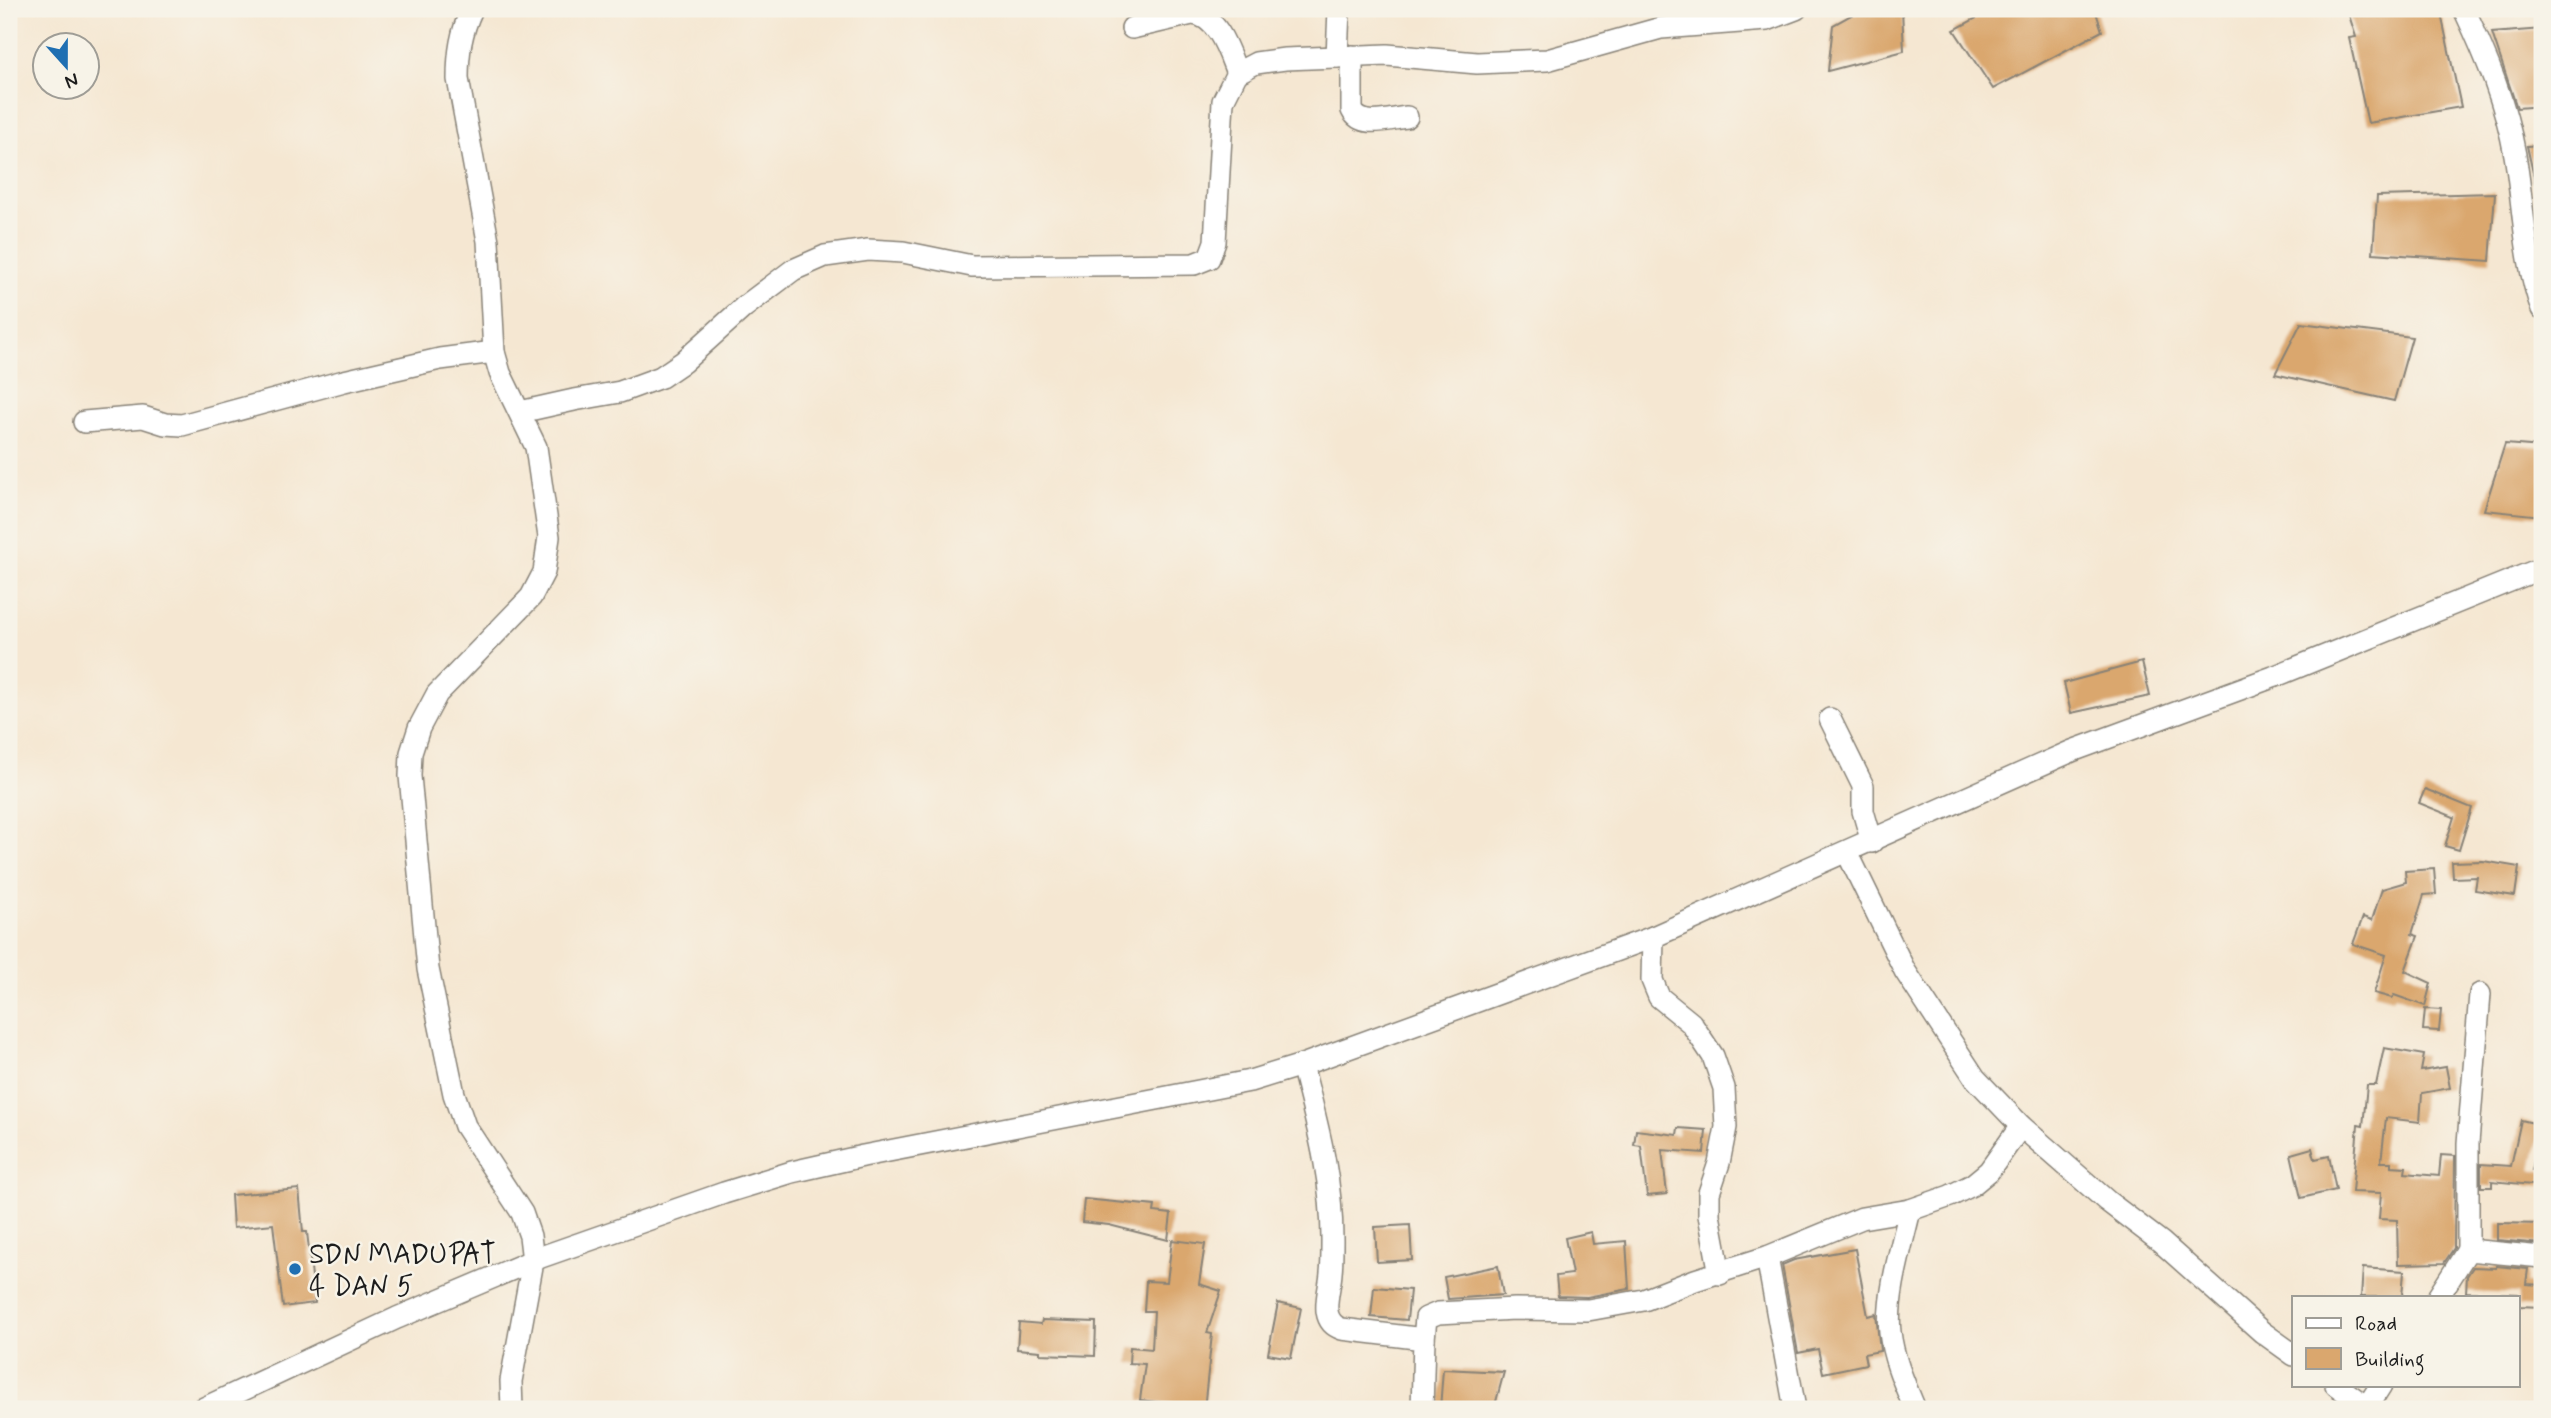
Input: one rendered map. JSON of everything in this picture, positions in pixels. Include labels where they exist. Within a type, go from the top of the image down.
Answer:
[{"type":"street","points":[[471,9],[458,55],[458,79],[488,241],[494,352],[500,373],[536,447],[549,537],[544,572],[531,597],[437,694],[419,728],[411,753],[410,776],[428,969],[453,1094],[465,1126],[522,1213],[530,1236],[533,1261],[511,1381],[512,1409]]},
{"type":"street","points":[[1339,9],[1355,116],[1365,122],[1407,117]]},
{"type":"street","points":[[520,412],[620,392],[660,377],[683,362],[744,307],[793,270],[825,256],[868,250],[903,251],[972,266],[997,267],[1098,263],[1194,264],[1209,258],[1215,242],[1223,101],[1237,73],[1256,63],[1387,54],[1477,63],[1547,60],[1661,29],[1767,20],[1796,9]]},
{"type":"street","points":[[2464,9],[2494,74],[2515,153],[2533,282],[2542,309]]},
{"type":"street","points":[[1132,27],[1200,14],[1211,23],[1224,41],[1237,73]]},
{"type":"street","points":[[85,422],[143,416],[165,424],[182,425],[356,378],[440,359],[494,352]]},
{"type":"street","points":[[202,1409],[397,1318],[533,1261],[724,1193],[792,1172],[921,1144],[1250,1081],[1302,1065],[1653,937],[2072,751],[2273,677],[2542,568]]},
{"type":"street","points":[[1830,719],[1863,786],[1863,811],[1872,842]]},
{"type":"street","points":[[1847,852],[1905,971],[1975,1078],[2021,1126],[2107,1201],[2161,1242],[2262,1332],[2292,1354]]},
{"type":"street","points":[[1653,937],[1652,980],[1659,997],[1691,1023],[1713,1056],[1724,1088],[1726,1127],[1719,1163],[1709,1192],[1709,1215],[1720,1274]]},
{"type":"street","points":[[2439,1296],[2468,1250],[2468,1143],[2480,994]]},
{"type":"street","points":[[1302,1065],[1326,1157],[1332,1233],[1326,1309],[1328,1319],[1334,1326],[1342,1329],[1424,1339]]},
{"type":"street","points":[[1422,1409],[1426,1318],[1438,1313],[1515,1309],[1588,1310],[1644,1300],[1767,1257],[1862,1218],[1910,1210],[1950,1196],[1972,1185],[1989,1171],[2021,1126]]},
{"type":"street","points":[[1910,1210],[1896,1269],[1890,1331],[1895,1358],[1914,1409]]},
{"type":"street","points":[[2468,1250],[2542,1257]]},
{"type":"street","points":[[1767,1257],[1795,1409]]},
{"type":"street","points":[[2337,1386],[2368,1408],[2380,1386]]},
{"type":"building","points":[[1862,9],[1902,9],[1904,51],[1828,71],[1833,25]]},
{"type":"building","points":[[1993,9],[2095,9],[2102,31],[1993,89],[1954,30]]},
{"type":"building","points":[[2347,9],[2440,9],[2461,107],[2368,123],[2349,38],[2356,37]]},
{"type":"building","points":[[2542,29],[2542,106],[2517,108],[2492,33]]},
{"type":"building","points":[[2542,145],[2542,195],[2538,195],[2527,146]]},
{"type":"building","points":[[2495,193],[2490,261],[2373,253],[2377,196]]},
{"type":"building","points":[[2301,323],[2412,337],[2394,401],[2275,374]]},
{"type":"building","points":[[2505,444],[2542,447],[2542,516],[2484,510]]},
{"type":"building","points":[[2142,662],[2150,696],[2071,713],[2064,683]]},
{"type":"building","points":[[2425,789],[2472,808],[2459,850],[2445,846],[2454,817],[2419,803]]},
{"type":"building","points":[[2483,861],[2519,867],[2515,896],[2475,890],[2477,877],[2453,878],[2452,862]]},
{"type":"building","points":[[2434,869],[2436,894],[2424,895],[2412,934],[2418,936],[2405,971],[2431,983],[2425,1006],[2394,995],[2392,998],[2374,993],[2386,955],[2353,944],[2363,917],[2372,920],[2382,889],[2406,882],[2405,871]]},
{"type":"building","points":[[2425,1009],[2441,1010],[2439,1031],[2423,1030]]},
{"type":"building","points":[[2384,1048],[2424,1055],[2421,1071],[2446,1067],[2450,1088],[2422,1093],[2420,1122],[2386,1118],[2381,1162],[2406,1167],[2405,1173],[2439,1176],[2441,1155],[2455,1156],[2454,1248],[2444,1263],[2398,1264],[2397,1220],[2379,1219],[2381,1193],[2352,1192],[2358,1125],[2363,1126],[2367,1085],[2376,1085]]},
{"type":"building","points":[[2521,1120],[2542,1125],[2532,1170],[2542,1170],[2542,1186],[2492,1181],[2492,1187],[2481,1187],[2481,1164],[2511,1166]]},
{"type":"building","points":[[1678,1128],[1706,1130],[1704,1153],[1662,1150],[1667,1194],[1647,1196],[1641,1146],[1634,1145],[1636,1130],[1677,1135]]},
{"type":"building","points":[[2312,1148],[2315,1159],[2329,1156],[2336,1190],[2301,1198],[2291,1154]]},
{"type":"building","points":[[299,1189],[315,1303],[283,1307],[273,1224],[233,1228],[231,1195]]},
{"type":"building","points":[[1084,1199],[1155,1206],[1154,1212],[1171,1214],[1168,1240],[1109,1225],[1082,1222]]},
{"type":"building","points":[[2497,1223],[2542,1224],[2542,1244],[2497,1240]]},
{"type":"building","points":[[1410,1225],[1412,1260],[1377,1262],[1375,1227]]},
{"type":"building","points":[[1591,1232],[1593,1244],[1626,1241],[1629,1289],[1587,1297],[1558,1296],[1556,1276],[1572,1274],[1565,1238]]},
{"type":"building","points":[[1172,1240],[1205,1244],[1199,1284],[1221,1291],[1207,1333],[1212,1334],[1204,1409],[1179,1409],[1180,1405],[1140,1400],[1145,1364],[1129,1363],[1130,1347],[1152,1349],[1154,1311],[1144,1311],[1146,1281],[1167,1282]]},
{"type":"building","points":[[1855,1249],[1868,1316],[1876,1314],[1880,1351],[1864,1354],[1866,1364],[1823,1373],[1818,1349],[1798,1353],[1782,1265],[1794,1260]]},
{"type":"building","points":[[1498,1266],[1503,1295],[1448,1299],[1444,1277]]},
{"type":"building","points":[[2473,1267],[2528,1269],[2526,1284],[2542,1285],[2542,1307],[2520,1306],[2518,1294],[2466,1292],[2467,1276]]},
{"type":"building","points":[[2363,1268],[2404,1271],[2402,1296],[2361,1296]]},
{"type":"building","points":[[1374,1287],[1410,1290],[1407,1320],[1371,1317]]},
{"type":"building","points":[[1278,1303],[1301,1308],[1291,1358],[1268,1354]]},
{"type":"building","points":[[1042,1320],[1096,1322],[1095,1356],[1040,1354],[1040,1351],[1017,1349],[1019,1322],[1041,1324]]},
{"type":"building","points":[[1443,1369],[1504,1372],[1494,1409],[1440,1409]]},
{"type":"place","name":"SDN MADUPAT 4 DAN 5","points":[[295,1269]]}]
